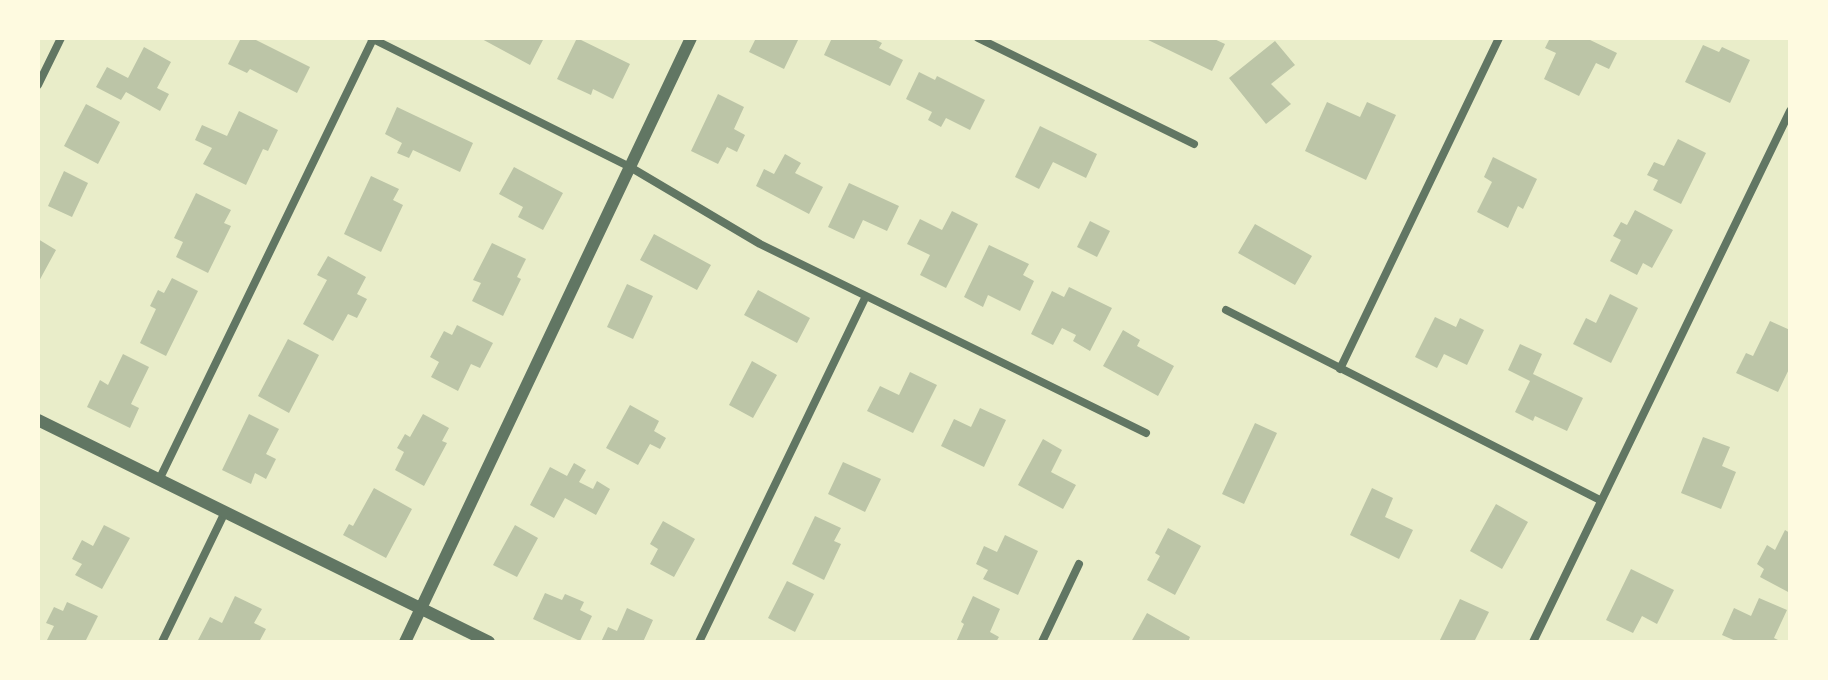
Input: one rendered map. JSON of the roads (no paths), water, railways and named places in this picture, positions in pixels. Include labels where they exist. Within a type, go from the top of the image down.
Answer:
[{"type":"street","points":[[38,85],[61,38]]},
{"type":"street","points":[[159,480],[372,38],[630,167],[760,244],[1146,433]]},
{"type":"street","points":[[405,642],[691,38]]},
{"type":"street","points":[[978,38],[1194,144]]},
{"type":"street","points":[[1340,369],[1499,38]]},
{"type":"street","points":[[1533,642],[1790,111]]},
{"type":"street","points":[[699,642],[866,296]]},
{"type":"street","points":[[1226,310],[1600,500]]},
{"type":"street","points":[[38,420],[489,642]]},
{"type":"street","points":[[162,642],[225,512]]},
{"type":"street","points":[[1042,642],[1079,564]]}]
